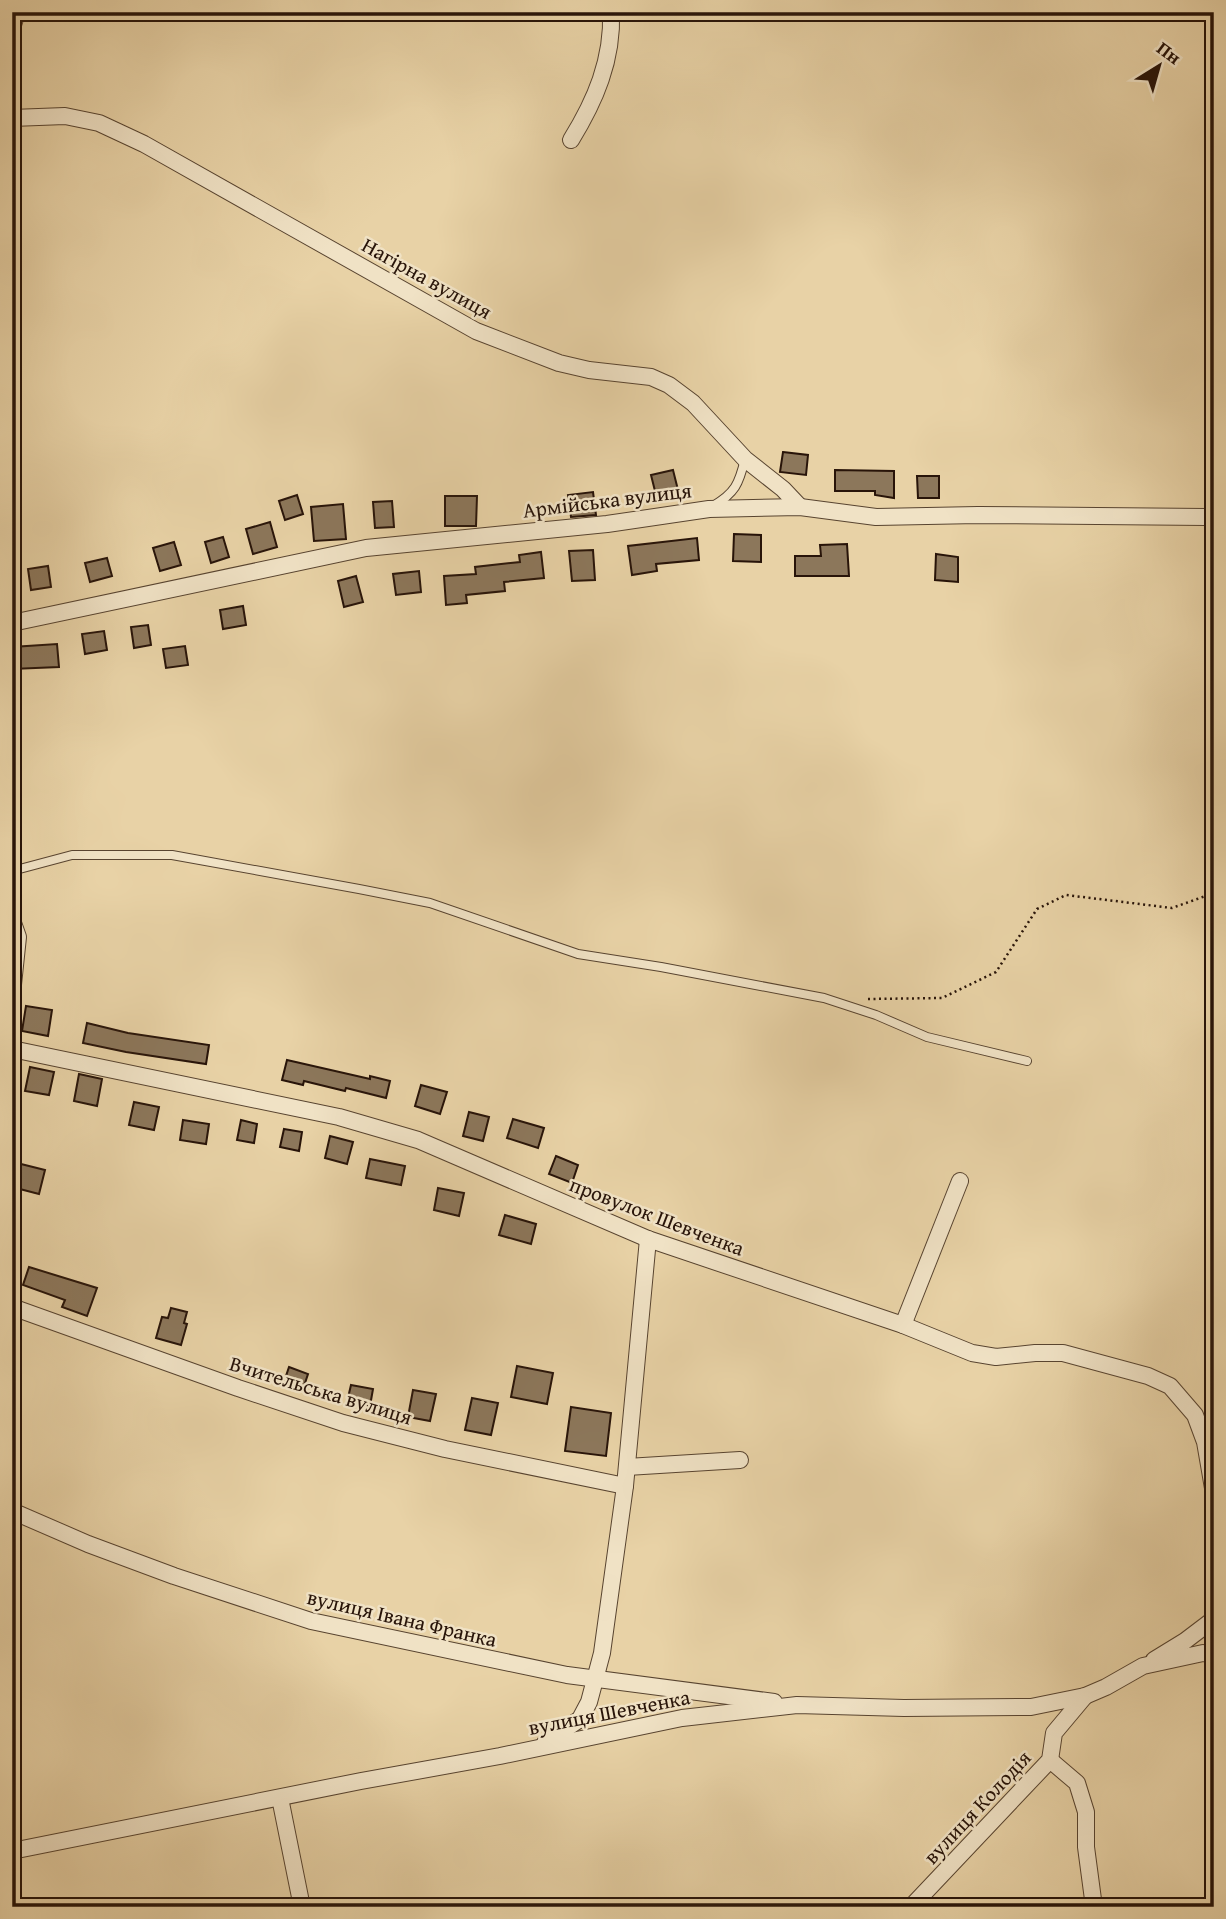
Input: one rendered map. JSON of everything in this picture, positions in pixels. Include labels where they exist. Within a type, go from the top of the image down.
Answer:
[{"type":"street","points":[[12,28],[17,12]]},
{"type":"street","points":[[571,140],[592,104],[606,65],[612,38],[611,12]]},
{"type":"street","name":"Нагірна вулиця","points":[[12,118],[65,116],[99,123],[144,144],[475,331],[559,363],[589,370],[651,377],[669,385],[693,403],[745,459],[783,489],[800,507]]},
{"type":"street","name":"Армійська вулиця","points":[[12,623],[366,548],[607,524],[709,509],[800,507],[876,517],[978,514],[1214,519]]},
{"type":"street","points":[[12,920],[18,937],[12,994]]},
{"type":"street","name":"провулок Шевченка","points":[[12,1049],[340,1117],[418,1140],[648,1239],[903,1325],[972,1353],[996,1357],[1063,1353],[1148,1376],[1170,1386],[1195,1415],[1205,1442],[1214,1494]]},
{"type":"street","points":[[903,1325],[960,1181]]},
{"type":"street","points":[[537,1748],[580,1719],[589,1702],[596,1677],[625,1486],[648,1239]]},
{"type":"street","name":"Вчительська вулиця","points":[[12,1307],[343,1423],[445,1449],[625,1486]]},
{"type":"street","points":[[627,1467],[740,1460]]},
{"type":"street","name":"вулиця Івана Франка","points":[[12,1511],[113,1553],[311,1621],[567,1675],[797,1705]]},
{"type":"street","points":[[1143,1666],[1185,1641],[1214,1619]]},
{"type":"street","name":"вулиця Шевченка","points":[[12,1851],[682,1717],[797,1705],[1031,1707],[1085,1696],[1143,1666],[1203,1653],[1214,1655]]},
{"type":"street","points":[[1031,1707],[1046,1714],[1054,1733],[1085,1696]]},
{"type":"street","name":"вулиця Колодія","points":[[911,1907],[1050,1760],[1054,1733]]},
{"type":"street","points":[[1050,1760],[1077,1783],[1086,1812],[1086,1847],[1094,1907]]},
{"type":"street","points":[[280,1798],[302,1907]]},
{"type":"lane","points":[[709,509],[729,496],[739,481],[745,459]]},
{"type":"lane","points":[[12,871],[72,855],[172,855],[430,903],[578,954],[824,998],[876,1015],[927,1037],[1027,1061]]},
{"type":"path","points":[[862,999],[942,998],[996,972],[1037,909],[1066,895],[1172,908],[1214,893]]},
{"type":"building","points":[[783,452],[808,455],[806,475],[780,472]]},
{"type":"building","points":[[673,470],[679,494],[657,499],[651,475]]},
{"type":"building","points":[[835,470],[894,471],[894,498],[875,495],[875,491],[835,491]]},
{"type":"building","points":[[917,476],[939,476],[939,498],[918,498]]},
{"type":"building","points":[[593,492],[596,515],[571,517],[568,495]]},
{"type":"building","points":[[297,495],[303,514],[285,520],[279,501]]},
{"type":"building","points":[[445,496],[477,496],[476,526],[445,526]]},
{"type":"building","points":[[392,501],[394,527],[375,528],[373,502]]},
{"type":"building","points":[[343,504],[346,539],[314,541],[311,507]]},
{"type":"building","points":[[270,522],[277,547],[253,554],[246,529]]},
{"type":"building","points":[[734,534],[761,535],[761,562],[733,561]]},
{"type":"building","points":[[223,537],[229,557],[211,563],[205,542]]},
{"type":"building","points":[[697,538],[699,560],[656,564],[657,571],[632,575],[628,546]]},
{"type":"building","points":[[174,542],[181,565],[160,571],[153,548]]},
{"type":"building","points":[[847,544],[849,576],[795,576],[795,556],[821,556],[820,545]]},
{"type":"building","points":[[593,550],[595,580],[572,581],[569,551]]},
{"type":"building","points":[[541,552],[544,578],[504,582],[505,591],[466,595],[467,603],[446,605],[444,576],[476,574],[475,567],[520,562],[519,555]]},
{"type":"building","points":[[936,554],[958,557],[958,582],[935,580]]},
{"type":"building","points":[[107,558],[112,576],[90,582],[85,563]]},
{"type":"building","points":[[48,566],[51,587],[31,590],[28,569]]},
{"type":"building","points":[[419,571],[421,592],[396,595],[393,574]]},
{"type":"building","points":[[356,576],[363,602],[344,607],[338,581]]},
{"type":"building","points":[[243,606],[246,625],[223,629],[220,610]]},
{"type":"building","points":[[148,625],[151,645],[134,648],[131,627]]},
{"type":"building","points":[[104,631],[107,650],[85,654],[82,634]]},
{"type":"building","points":[[57,644],[59,667],[12,669],[12,647]]},
{"type":"building","points":[[185,646],[188,665],[166,668],[163,649]]},
{"type":"building","points":[[26,1006],[52,1010],[48,1036],[22,1031]]},
{"type":"building","points":[[87,1023],[128,1033],[209,1045],[206,1064],[83,1043]]},
{"type":"building","points":[[287,1060],[390,1081],[386,1098],[346,1088],[345,1091],[304,1081],[303,1085],[282,1080]]},
{"type":"building","points":[[30,1067],[54,1072],[49,1095],[25,1091]]},
{"type":"building","points":[[79,1074],[102,1079],[97,1106],[74,1101]]},
{"type":"building","points":[[421,1085],[447,1092],[440,1114],[415,1106]]},
{"type":"building","points":[[134,1102],[159,1107],[154,1130],[129,1125]]},
{"type":"building","points":[[469,1112],[489,1117],[483,1141],[463,1136]]},
{"type":"building","points":[[513,1119],[544,1128],[538,1148],[507,1138]]},
{"type":"building","points":[[183,1120],[209,1124],[206,1144],[180,1140]]},
{"type":"building","points":[[241,1120],[257,1124],[254,1143],[237,1140]]},
{"type":"building","points":[[284,1129],[302,1132],[299,1151],[280,1147]]},
{"type":"building","points":[[330,1136],[353,1142],[347,1164],[325,1158]]},
{"type":"building","points":[[556,1156],[578,1165],[572,1183],[549,1174]]},
{"type":"building","points":[[370,1159],[405,1166],[401,1185],[366,1178]]},
{"type":"building","points":[[17,1163],[45,1170],[39,1194],[12,1187]]},
{"type":"building","points":[[438,1188],[464,1193],[459,1216],[434,1210]]},
{"type":"building","points":[[505,1215],[536,1224],[531,1244],[499,1235]]},
{"type":"building","points":[[29,1267],[97,1288],[87,1316],[62,1307],[65,1300],[23,1285]]},
{"type":"building","points":[[171,1308],[187,1312],[184,1323],[187,1324],[181,1345],[156,1338],[162,1317],[168,1318]]},
{"type":"building","points":[[517,1366],[553,1373],[547,1404],[511,1397]]},
{"type":"building","points":[[289,1367],[308,1374],[303,1389],[284,1382]]},
{"type":"building","points":[[351,1385],[373,1389],[370,1406],[347,1402]]},
{"type":"building","points":[[413,1390],[436,1394],[430,1421],[408,1417]]},
{"type":"building","points":[[472,1398],[498,1403],[491,1435],[465,1430]]},
{"type":"building","points":[[571,1407],[611,1413],[606,1456],[565,1451]]}]
